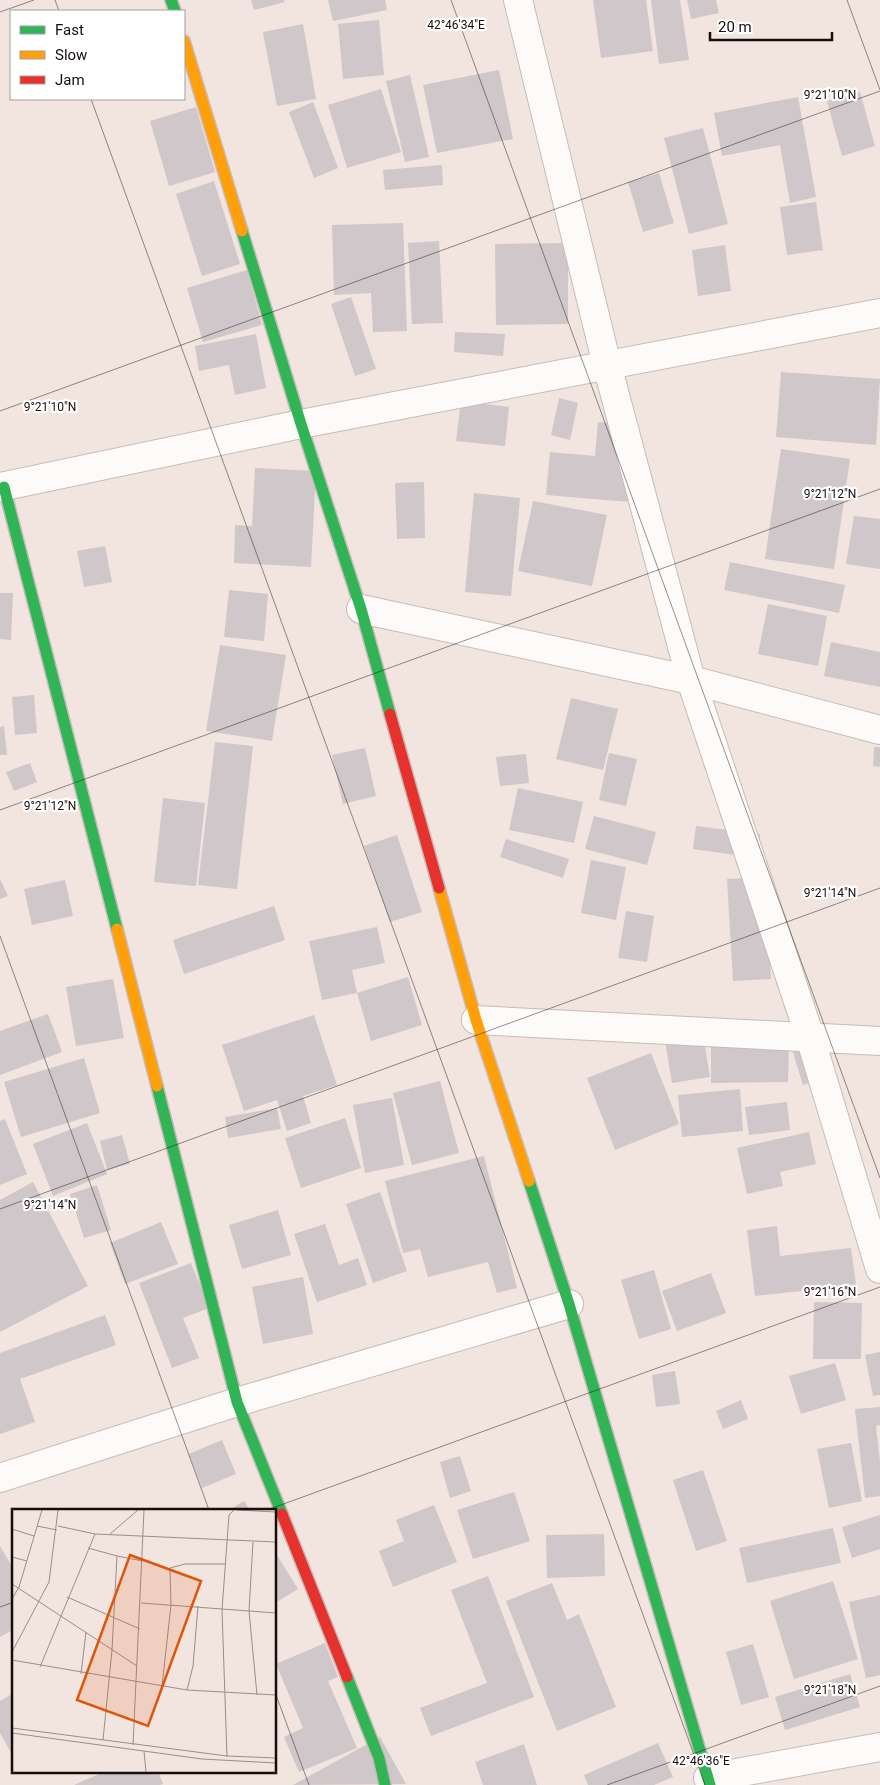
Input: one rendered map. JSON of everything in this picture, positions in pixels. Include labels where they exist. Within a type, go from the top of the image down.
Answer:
[{"type":"street","points":[[518,0],[607,365],[691,680],[810,1037],[880,1269]]},
{"type":"street","points":[[185,43],[301,424],[361,609],[476,1020],[570,1304],[709,1782],[880,1747]]},
{"type":"street","points":[[385,1785],[379,1758],[237,1402],[2,487],[301,424],[880,313]]},
{"type":"street","points":[[361,609],[691,680],[880,730]]},
{"type":"street","points":[[476,1020],[880,1041]]},
{"type":"street","points":[[0,1478],[237,1402],[570,1304]]},
{"type":"building","points":[[251,0],[284,0],[285,2],[254,10]]},
{"type":"building","points":[[328,0],[385,0],[387,10],[333,21]]},
{"type":"building","points":[[593,0],[646,0],[653,51],[601,58]]},
{"type":"building","points":[[651,0],[680,0],[689,60],[659,64]]},
{"type":"building","points":[[687,0],[716,0],[719,13],[691,19]]},
{"type":"building","points":[[379,20],[384,75],[343,79],[338,24]]},
{"type":"building","points":[[303,24],[316,99],[277,106],[263,32]]},
{"type":"building","points":[[499,70],[513,139],[437,153],[423,85]]},
{"type":"building","points":[[410,75],[429,157],[405,162],[386,81]]},
{"type":"building","points":[[381,89],[401,152],[347,168],[328,105]]},
{"type":"building","points":[[860,92],[875,146],[842,156],[827,101]]},
{"type":"building","points":[[798,97],[816,197],[790,203],[780,145],[722,156],[714,113]]},
{"type":"building","points":[[313,102],[338,168],[314,178],[289,112]]},
{"type":"building","points":[[196,107],[215,172],[169,186],[150,121]]},
{"type":"building","points":[[703,128],[728,224],[689,234],[664,138]]},
{"type":"building","points":[[442,165],[443,185],[385,190],[383,170]]},
{"type":"building","points":[[659,173],[674,223],[643,232],[628,182]]},
{"type":"building","points":[[214,181],[240,264],[202,276],[176,194]]},
{"type":"building","points":[[816,202],[823,250],[787,255],[780,207]]},
{"type":"building","points":[[403,223],[407,331],[373,332],[371,293],[334,295],[332,225]]},
{"type":"building","points":[[439,241],[443,323],[412,324],[408,243]]},
{"type":"building","points":[[568,243],[568,324],[496,325],[495,244]]},
{"type":"building","points":[[725,245],[731,291],[698,296],[692,250]]},
{"type":"building","points":[[247,270],[262,325],[203,342],[187,288]]},
{"type":"building","points":[[351,297],[376,369],[355,376],[331,304]]},
{"type":"building","points":[[455,332],[505,334],[503,356],[454,352]]},
{"type":"building","points":[[256,334],[266,388],[235,395],[229,365],[199,371],[195,346]]},
{"type":"building","points":[[781,372],[880,379],[876,445],[776,437]]},
{"type":"building","points":[[559,398],[578,403],[570,440],[551,435]]},
{"type":"building","points":[[461,401],[509,407],[505,446],[456,441]]},
{"type":"building","points":[[598,422],[637,425],[630,502],[546,495],[550,452],[595,456]]},
{"type":"building","points":[[781,449],[850,459],[834,569],[765,559]]},
{"type":"building","points":[[255,468],[316,471],[311,567],[234,563],[235,525],[252,526]]},
{"type":"building","points":[[424,482],[425,538],[397,539],[395,483]]},
{"type":"building","points":[[474,493],[520,498],[511,596],[465,592]]},
{"type":"building","points":[[533,501],[607,515],[592,586],[518,571]]},
{"type":"building","points":[[854,516],[880,519],[880,569],[846,564]]},
{"type":"building","points":[[105,546],[112,582],[84,587],[77,551]]},
{"type":"building","points":[[730,562],[845,585],[839,613],[724,590]]},
{"type":"building","points":[[229,590],[268,594],[264,641],[224,637]]},
{"type":"building","points":[[0,593],[13,593],[11,640],[0,639]]},
{"type":"building","points":[[768,604],[827,616],[818,666],[758,654]]},
{"type":"building","points":[[831,642],[880,652],[880,687],[824,676]]},
{"type":"building","points":[[220,645],[286,655],[272,741],[206,731]]},
{"type":"building","points":[[34,695],[37,733],[15,735],[12,697]]},
{"type":"building","points":[[571,698],[618,709],[603,770],[556,759]]},
{"type":"building","points":[[4,726],[7,755],[0,755],[0,727]]},
{"type":"building","points":[[215,742],[253,746],[237,889],[198,885]]},
{"type":"building","points":[[874,747],[880,747],[880,767],[873,766]]},
{"type":"building","points":[[365,748],[376,796],[343,804],[332,755]]},
{"type":"building","points":[[609,753],[637,759],[626,806],[599,800]]},
{"type":"building","points":[[526,754],[529,783],[500,786],[496,757]]},
{"type":"building","points":[[30,763],[37,782],[14,791],[6,772]]},
{"type":"building","points":[[518,788],[583,802],[574,843],[509,830]]},
{"type":"building","points":[[163,798],[205,803],[196,886],[154,882]]},
{"type":"building","points":[[594,816],[656,832],[647,865],[585,849]]},
{"type":"building","points":[[696,826],[760,834],[757,858],[693,849]]},
{"type":"building","points":[[397,835],[422,912],[390,922],[364,846]]},
{"type":"building","points":[[506,839],[569,859],[563,878],[500,857]]},
{"type":"building","points":[[591,860],[626,867],[616,920],[581,913]]},
{"type":"building","points":[[766,877],[771,979],[733,981],[727,879]]},
{"type":"building","points":[[0,879],[8,896],[0,899]]},
{"type":"building","points":[[65,880],[73,916],[32,925],[24,889]]},
{"type":"building","points":[[274,906],[285,940],[184,974],[173,940]]},
{"type":"building","points":[[626,911],[654,916],[647,962],[618,958]]},
{"type":"building","points":[[377,927],[385,963],[352,970],[357,993],[322,1000],[309,941]]},
{"type":"building","points":[[408,977],[422,1025],[371,1041],[357,993]]},
{"type":"building","points":[[113,979],[124,1038],[76,1046],[66,987]]},
{"type":"building","points":[[48,1014],[62,1052],[0,1075],[0,1031]]},
{"type":"building","points":[[314,1015],[337,1085],[303,1096],[311,1123],[287,1131],[277,1100],[244,1111],[222,1045]]},
{"type":"building","points":[[702,1029],[710,1077],[672,1083],[664,1035]]},
{"type":"building","points":[[810,1033],[824,1079],[803,1085],[789,1040]]},
{"type":"building","points":[[711,1046],[789,1046],[788,1082],[711,1083]]},
{"type":"building","points":[[651,1053],[679,1124],[615,1150],[587,1078]]},
{"type":"building","points":[[84,1058],[100,1113],[21,1137],[4,1082]]},
{"type":"building","points":[[440,1081],[459,1153],[412,1165],[393,1093]]},
{"type":"building","points":[[740,1089],[743,1131],[682,1137],[678,1095]]},
{"type":"building","points":[[392,1098],[404,1165],[365,1173],[353,1105]]},
{"type":"building","points":[[787,1102],[790,1130],[749,1135],[745,1107]]},
{"type":"building","points":[[277,1108],[281,1129],[228,1138],[225,1117]]},
{"type":"building","points":[[345,1118],[361,1168],[301,1188],[285,1138]]},
{"type":"building","points":[[5,1119],[27,1174],[0,1185],[0,1121]]},
{"type":"building","points":[[87,1123],[107,1174],[53,1196],[33,1144]]},
{"type":"building","points":[[809,1132],[816,1164],[780,1172],[783,1186],[747,1194],[737,1148]]},
{"type":"building","points":[[122,1135],[130,1164],[107,1170],[100,1141]]},
{"type":"building","points":[[484,1156],[517,1288],[497,1293],[488,1262],[428,1277],[420,1249],[403,1253],[385,1181]]},
{"type":"building","points":[[33,1182],[88,1286],[0,1332],[0,1200]]},
{"type":"building","points":[[97,1185],[111,1230],[84,1238],[70,1194]]},
{"type":"building","points":[[380,1192],[407,1271],[373,1283],[346,1204]]},
{"type":"building","points":[[278,1210],[291,1255],[242,1269],[229,1225]]},
{"type":"building","points":[[161,1222],[178,1264],[125,1284],[110,1243]]},
{"type":"building","points":[[325,1224],[339,1265],[358,1258],[367,1285],[317,1302],[294,1234]]},
{"type":"building","points":[[777,1226],[780,1256],[851,1248],[856,1285],[755,1296],[747,1230]]},
{"type":"building","points":[[191,1263],[209,1308],[183,1318],[199,1358],[172,1368],[139,1283]]},
{"type":"building","points":[[654,1270],[671,1329],[639,1339],[621,1280]]},
{"type":"building","points":[[711,1273],[726,1313],[677,1331],[662,1291]]},
{"type":"building","points":[[303,1277],[313,1334],[263,1344],[252,1287]]},
{"type":"building","points":[[814,1302],[862,1303],[861,1359],[813,1359]]},
{"type":"building","points":[[105,1315],[116,1345],[20,1379],[35,1422],[0,1434],[0,1353]]},
{"type":"building","points":[[880,1352],[880,1395],[873,1396],[865,1355]]},
{"type":"building","points":[[835,1363],[846,1400],[801,1414],[789,1376]]},
{"type":"building","points":[[675,1371],[680,1404],[656,1407],[652,1375]]},
{"type":"building","points":[[741,1400],[748,1419],[723,1429],[716,1411]]},
{"type":"building","points":[[880,1407],[880,1425],[876,1426],[880,1462],[880,1496],[865,1498],[855,1409]]},
{"type":"building","points":[[222,1440],[236,1474],[202,1488],[189,1454]]},
{"type":"building","points":[[851,1443],[862,1501],[829,1508],[817,1449]]},
{"type":"building","points":[[460,1456],[471,1491],[450,1498],[440,1462]]},
{"type":"building","points":[[703,1470],[727,1541],[696,1551],[673,1480]]},
{"type":"building","points":[[514,1492],[530,1541],[473,1559],[457,1510]]},
{"type":"building","points":[[244,1501],[249,1509],[231,1509]]},
{"type":"building","points":[[434,1505],[457,1562],[393,1587],[379,1551],[404,1541],[396,1520]]},
{"type":"building","points":[[880,1515],[880,1549],[852,1558],[842,1527]]},
{"type":"building","points":[[833,1528],[841,1563],[747,1583],[739,1548]]},
{"type":"building","points":[[604,1534],[605,1576],[547,1578],[546,1535]]},
{"type":"building","points":[[0,1546],[12,1567],[12,1630],[0,1637]]},
{"type":"building","points":[[276,1554],[298,1589],[276,1602]]},
{"type":"building","points":[[488,1576],[534,1697],[431,1736],[420,1708],[487,1683],[451,1590]]},
{"type":"building","points":[[833,1581],[858,1659],[794,1679],[770,1601]]},
{"type":"building","points":[[552,1583],[567,1620],[579,1614],[616,1707],[557,1731],[506,1601]]},
{"type":"building","points":[[880,1595],[880,1675],[866,1678],[849,1602]]},
{"type":"building","points":[[325,1643],[338,1677],[328,1681],[357,1748],[299,1772],[284,1737],[303,1728],[276,1664]]},
{"type":"building","points":[[753,1644],[769,1697],[741,1705],[726,1652]]},
{"type":"building","points":[[850,1674],[860,1707],[785,1730],[775,1697]]},
{"type":"building","points":[[12,1694],[12,1754],[0,1733],[0,1701]]},
{"type":"building","points":[[380,1737],[406,1784],[293,1785]]},
{"type":"building","points":[[658,1743],[673,1777],[654,1785],[588,1785],[584,1775]]},
{"type":"building","points":[[524,1744],[537,1785],[483,1785],[475,1762]]},
{"type":"building","points":[[104,1772],[158,1772],[163,1784],[160,1785],[74,1785]]},
{"type":"traffic: fast","points":[[171,0],[175,10]]},
{"type":"traffic: fast","points":[[242,231],[301,424],[361,609],[390,714]]},
{"type":"traffic: fast","points":[[4,487],[117,929]]},
{"type":"traffic: fast","points":[[157,1086],[237,1402],[282,1514]]},
{"type":"traffic: fast","points":[[529,1181],[569,1304],[710,1785]]},
{"type":"traffic: fast","points":[[347,1677],[379,1758],[385,1785]]},
{"type":"traffic: slow","points":[[185,44],[242,231]]},
{"type":"traffic: slow","points":[[439,888],[476,1020],[529,1181]]},
{"type":"traffic: slow","points":[[117,929],[157,1086]]},
{"type":"traffic: jam","points":[[390,714],[439,888]]},
{"type":"traffic: jam","points":[[282,1514],[347,1677]]}]
